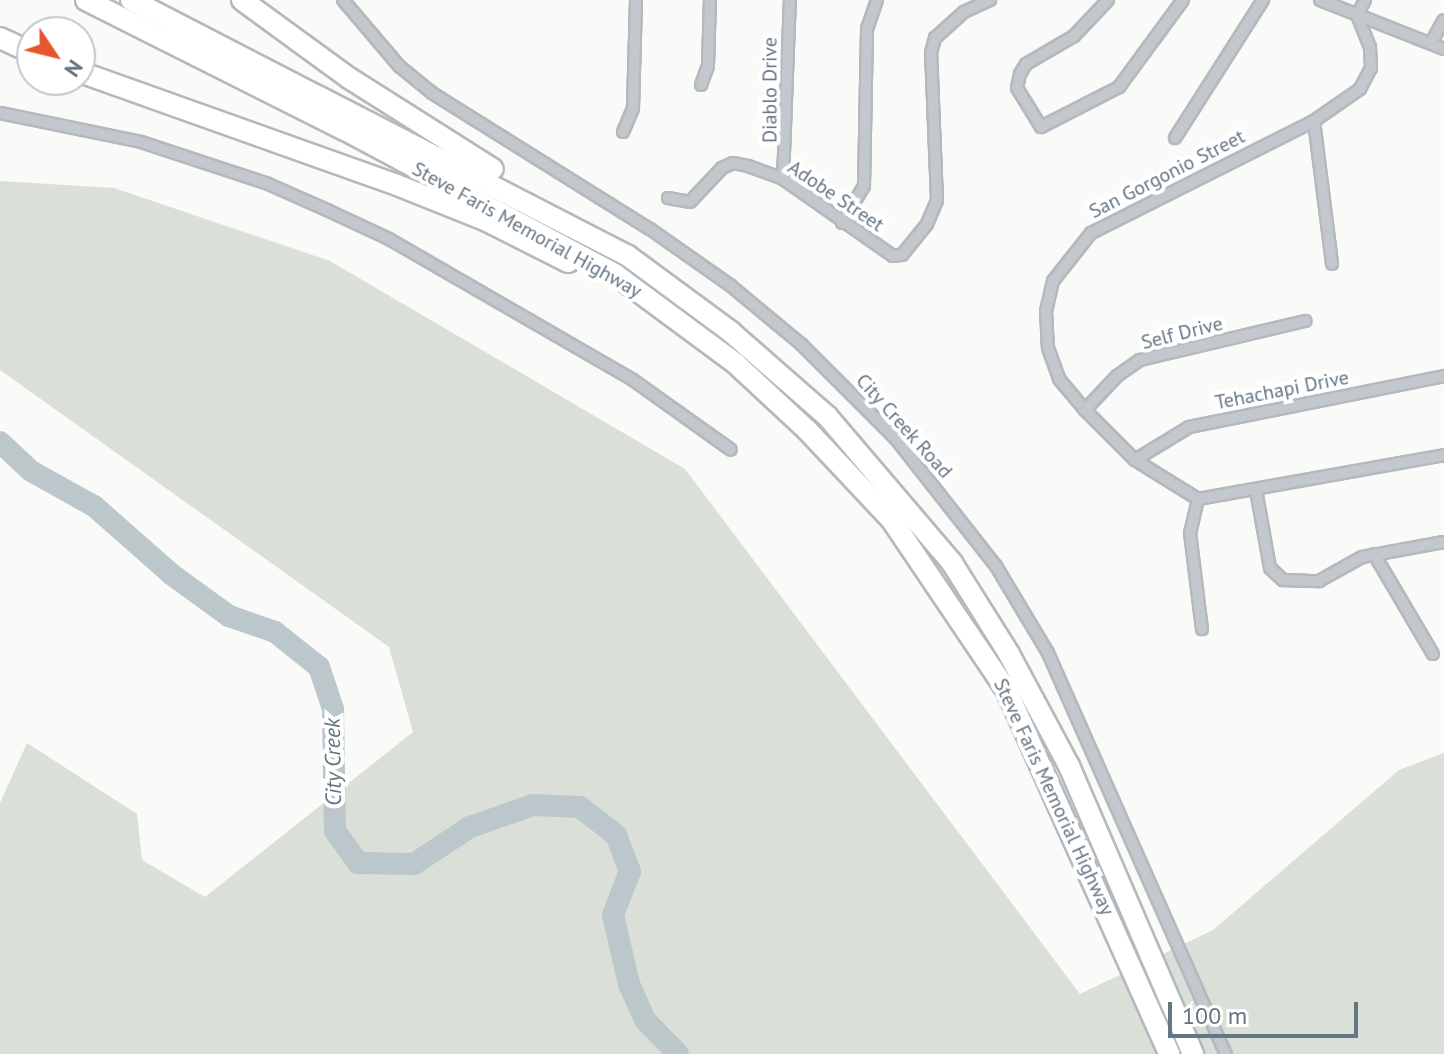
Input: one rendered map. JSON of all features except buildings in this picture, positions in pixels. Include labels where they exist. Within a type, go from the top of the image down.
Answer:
[{"type":"highway","name":"Steve Faris Memorial Highway","points":[[86,0],[552,239],[679,319],[735,363],[826,449],[891,519],[951,601],[1007,691],[1052,783],[1169,1054]]},
{"type":"highway","name":"Steve Faris Memorial Highway","points":[[131,0],[628,256],[742,341],[827,416],[952,563],[1009,654],[1069,766],[1193,1054]]},
{"type":"highway","points":[[242,0],[349,78],[628,256]]},
{"type":"highway","points":[[96,78],[447,204],[679,319]]},
{"type":"street","name":"City Creek Road","points":[[343,0],[399,66],[432,93],[650,229],[731,286],[802,345],[896,439],[996,566],[1048,653],[1226,1054]]},
{"type":"street","points":[[623,132],[633,108],[636,0]]},
{"type":"street","points":[[701,85],[708,66],[710,0]]},
{"type":"street","name":"Diablo Drive","points":[[783,179],[790,0]]},
{"type":"street","points":[[842,223],[864,186],[867,29],[877,0]]},
{"type":"street","name":"Adobe Street","points":[[668,198],[690,202],[733,163],[783,179],[893,256],[902,255],[927,224],[937,200],[931,53],[935,38],[964,12],[990,0]]},
{"type":"street","points":[[1108,0],[1074,36],[1026,64],[1017,88],[1033,122],[1049,126],[1119,87],[1183,0]]},
{"type":"street","points":[[1175,138],[1263,0]]},
{"type":"street","points":[[1320,0],[1444,49]]},
{"type":"street","points":[[1357,15],[1365,0]]},
{"type":"street","name":"San Gorgonio Street","points":[[1198,499],[1135,460],[1059,379],[1048,348],[1046,311],[1053,281],[1070,255],[1116,216],[1314,121],[1360,89],[1371,68],[1370,48],[1357,15]]},
{"type":"street","points":[[1431,43],[1444,20]]},
{"type":"street","points":[[0,113],[141,142],[266,183],[327,210],[389,239],[619,372],[731,450]]},
{"type":"street","points":[[1314,121],[1332,264]]},
{"type":"street","name":"Self Drive","points":[[1085,410],[1117,376],[1140,360],[1305,321]]},
{"type":"street","name":"Tehachapi Drive","points":[[1135,460],[1189,427],[1444,376]]},
{"type":"street","points":[[1202,629],[1190,533],[1198,499],[1444,455]]},
{"type":"street","points":[[1256,490],[1270,568],[1283,580],[1319,581],[1374,554],[1444,542]]},
{"type":"street","points":[[1374,554],[1433,654]]},
{"type":"shaded area","points":[[0,181],[114,188],[330,261],[685,469],[1080,994],[1213,930],[1399,770],[1444,753],[1444,1054],[0,1054],[0,803],[27,743],[137,814],[142,860],[205,897],[413,732],[389,647],[0,370]]},
{"type":"waterway","name":"City Creek","points":[[0,442],[31,471],[94,506],[171,574],[229,616],[275,632],[319,667],[333,709],[335,831],[358,863],[414,864],[470,827],[533,805],[580,807],[616,835],[630,871],[613,915],[629,984],[645,1020],[678,1054]]}]
